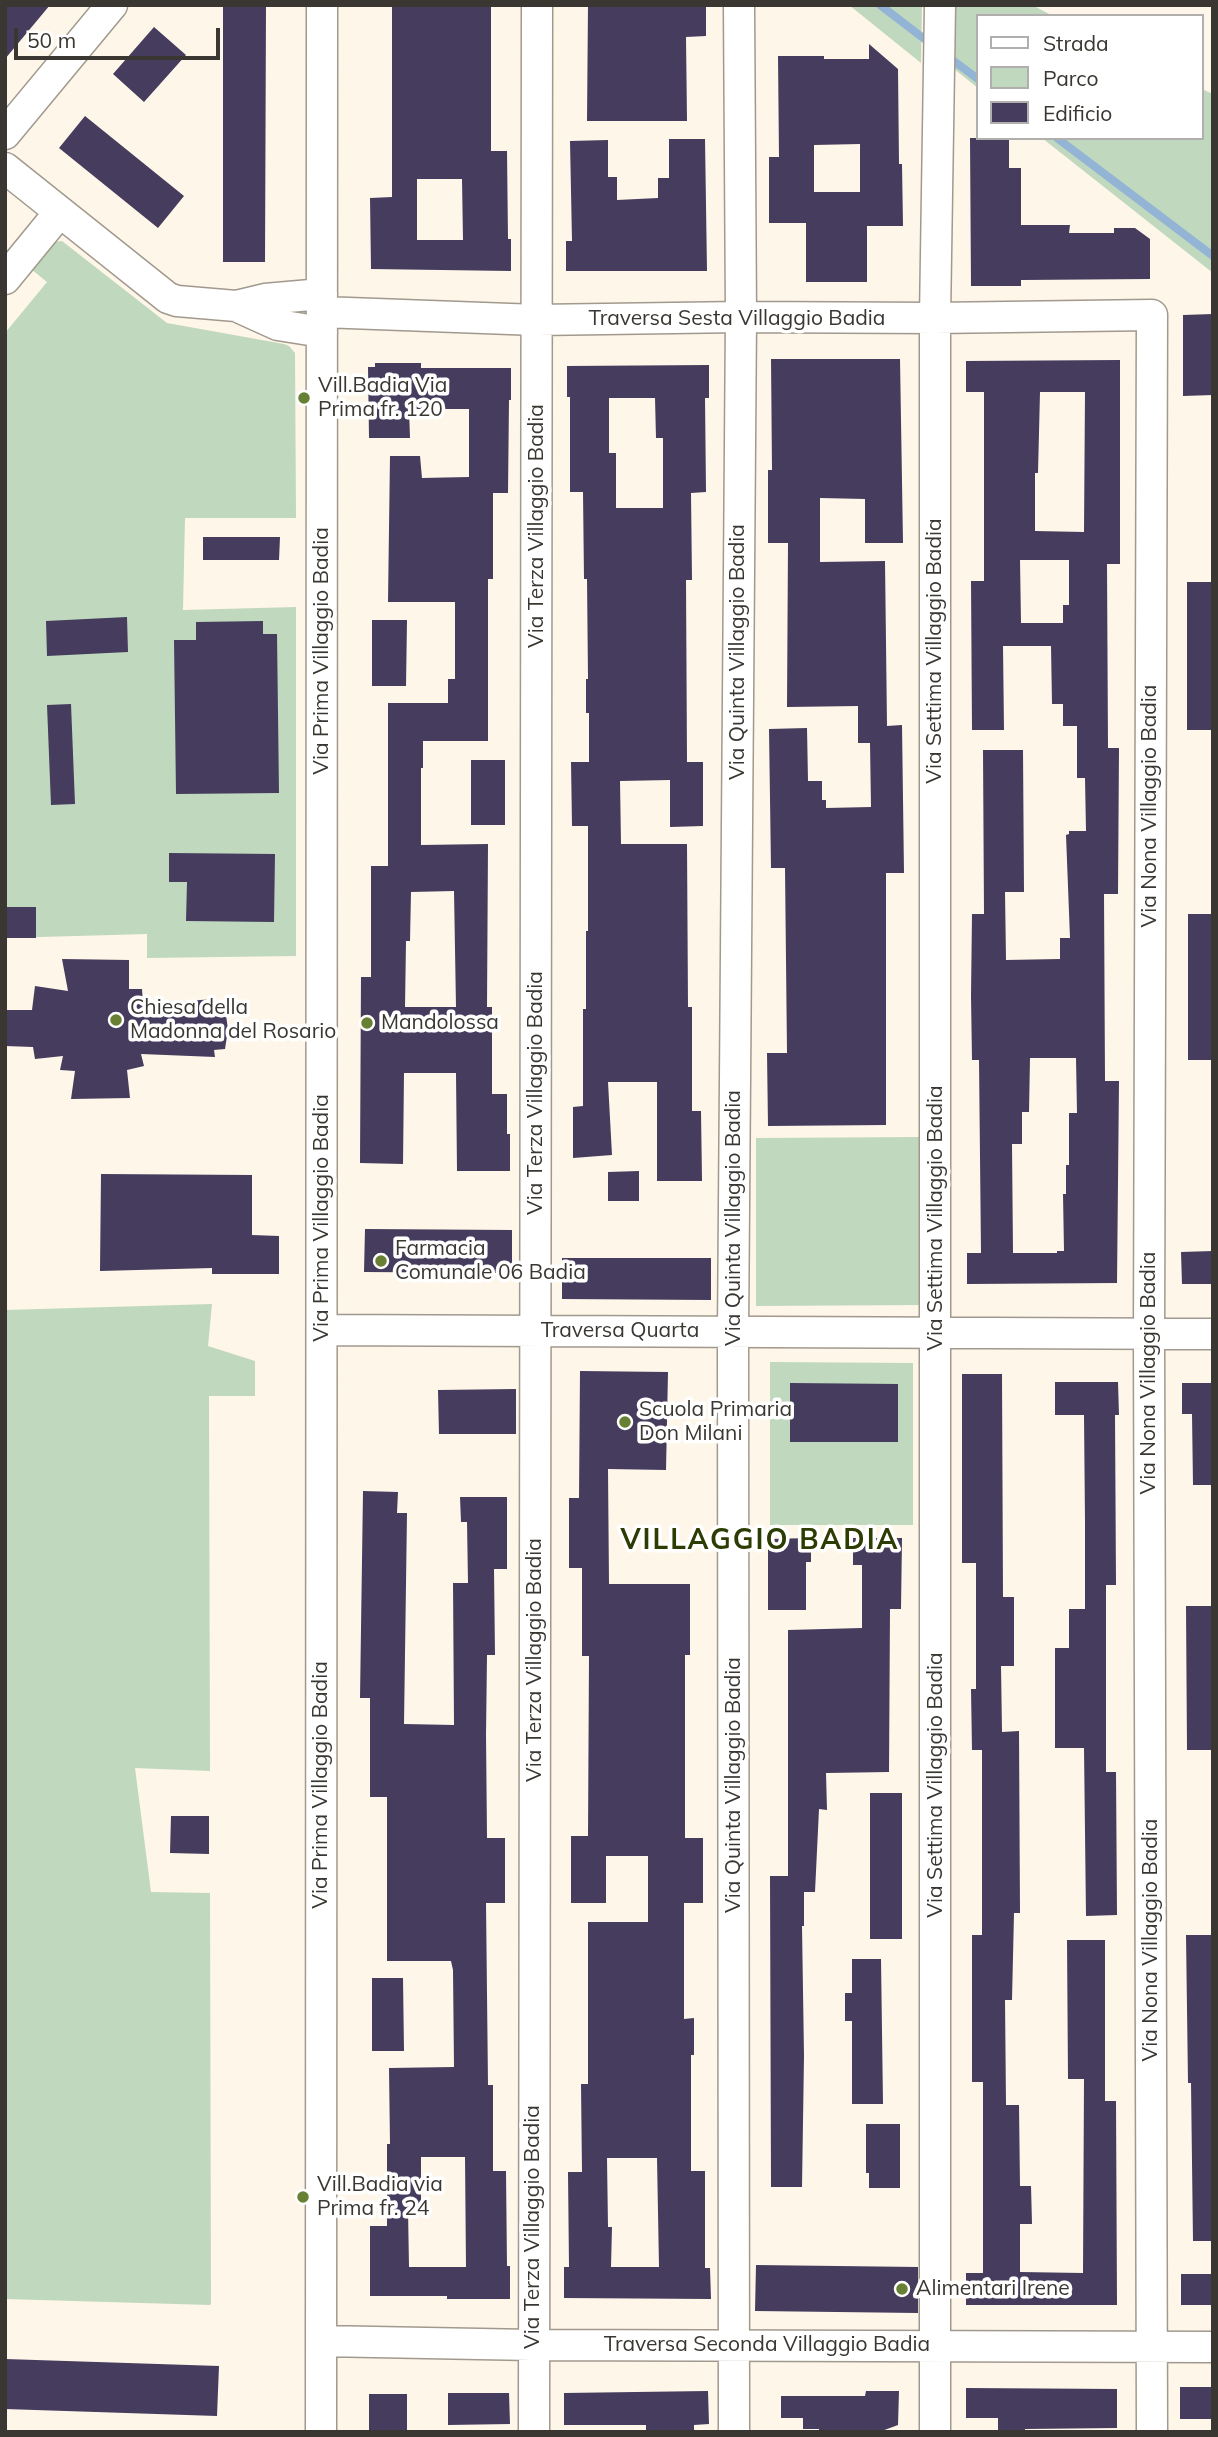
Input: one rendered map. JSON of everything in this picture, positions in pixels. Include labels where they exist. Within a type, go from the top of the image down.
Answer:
[{"type":"street","points":[[5,134],[112,5]]},
{"type":"street","name":"Via Prima Villaggio Badia","points":[[321,2432],[322,5]]},
{"type":"street","name":"Via Terza Villaggio Badia","points":[[534,2432],[537,5]]},
{"type":"street","name":"Via Quinta Villaggio Badia","points":[[734,2432],[733,1332],[741,317],[739,5]]},
{"type":"street","name":"Via Settima Villaggio Badia","points":[[935,2432],[935,318],[940,5]]},
{"type":"street","name":"Traversa Sesta Villaggio Badia","points":[[5,168],[168,298],[236,306],[278,325],[322,313],[537,320],[1152,315]]},
{"type":"street","points":[[5,279],[59,213]]},
{"type":"street","name":"Via Nona Villaggio Badia","points":[[1152,315],[1149,1334],[1152,2432]]},
{"type":"street","name":"Traversa Quarta","points":[[322,1330],[1213,1334]]},
{"type":"street","name":"Traversa Seconda Villaggio Badia","points":[[321,2340],[533,2346],[1213,2347]]},
{"type":"green space","points":[[849,5],[922,5],[921,63]]},
{"type":"green space","points":[[953,5],[1032,5],[1049,14],[976,14],[976,86],[954,69]]},
{"type":"green space","points":[[1204,90],[1213,94],[1213,273],[1045,140],[1204,140]]},
{"type":"green space","points":[[62,241],[167,323],[284,344],[295,353],[296,518],[185,518],[183,610],[296,607],[296,956],[147,958],[147,934],[5,938],[5,333],[47,282],[31,269],[54,242]]},
{"type":"green space","points":[[921,1137],[921,1305],[756,1306],[756,1138]]},
{"type":"green space","points":[[212,1304],[208,1346],[255,1361],[255,1396],[209,1396],[210,1771],[135,1768],[151,1892],[210,1893],[211,2303],[5,2299],[5,1310]]},
{"type":"green space","points":[[770,1362],[913,1363],[913,1525],[770,1525]]},
{"type":"building","points":[[5,5],[50,5],[5,59]]},
{"type":"building","points":[[223,5],[266,5],[265,262],[223,262]]},
{"type":"building","points":[[392,5],[491,5],[491,151],[507,151],[511,271],[371,269],[370,198],[392,197]],"holes":[[[417,179],[462,179],[463,240],[417,240]]]},
{"type":"building","points":[[588,5],[706,5],[706,36],[686,37],[687,121],[587,121]]},
{"type":"building","points":[[154,27],[186,55],[144,102],[113,74]]},
{"type":"building","points":[[869,44],[898,69],[903,226],[867,226],[867,282],[806,282],[806,223],[769,223],[769,157],[779,157],[778,56],[869,59]],"holes":[[[860,144],[860,192],[814,192],[814,145]]]},
{"type":"building","points":[[85,116],[184,196],[158,228],[59,148]]},
{"type":"building","points":[[970,138],[1009,140],[1009,168],[1021,168],[1021,225],[1070,225],[1069,233],[1114,233],[1114,228],[1135,228],[1150,239],[1150,279],[1021,280],[1021,286],[971,286]]},
{"type":"building","points":[[669,139],[705,139],[707,271],[566,271],[566,241],[572,241],[570,141],[608,140],[608,177],[617,177],[617,200],[658,198],[658,178],[669,178]]},
{"type":"building","points":[[1213,314],[1213,395],[1183,396],[1183,315]]},
{"type":"building","points":[[771,359],[900,359],[903,543],[865,543],[865,499],[820,498],[820,562],[885,561],[887,726],[902,725],[904,873],[886,873],[886,1125],[768,1126],[767,1053],[787,1053],[785,868],[771,868],[769,729],[807,728],[808,781],[822,781],[822,800],[826,800],[826,808],[871,807],[870,743],[858,743],[858,706],[787,707],[788,543],[768,543],[768,470],[772,470]]},
{"type":"building","points":[[1120,360],[1120,564],[1107,564],[1108,748],[1119,748],[1118,894],[1104,894],[1105,1081],[1119,1081],[1117,1283],[967,1284],[967,1253],[981,1253],[979,1060],[972,1060],[971,996],[972,914],[984,914],[983,750],[1023,750],[1024,892],[1005,892],[1006,960],[1060,959],[1060,938],[1070,938],[1066,835],[1069,831],[1086,831],[1085,778],[1077,778],[1077,726],[1063,726],[1063,704],[1052,704],[1051,646],[1003,646],[1004,730],[972,730],[971,581],[984,581],[984,392],[966,392],[966,361]],"holes":[[[1040,392],[1085,392],[1084,532],[1035,531]],[[1020,560],[1069,560],[1069,605],[1063,605],[1063,623],[1021,623]],[[1030,1058],[1076,1058],[1077,1113],[1069,1113],[1069,1165],[1066,1165],[1066,1194],[1063,1194],[1064,1251],[1057,1253],[1013,1253],[1012,1144],[1022,1144],[1022,1112],[1029,1112]]]},
{"type":"building","points":[[375,363],[421,363],[421,368],[511,368],[508,493],[493,493],[493,579],[488,579],[488,741],[423,741],[421,768],[421,845],[488,844],[487,1007],[492,1007],[492,1094],[507,1094],[510,1171],[457,1171],[456,1073],[404,1073],[403,1164],[360,1163],[361,977],[371,977],[371,866],[388,866],[388,703],[448,703],[448,679],[455,679],[455,602],[388,602],[390,456],[420,456],[422,478],[469,477],[469,409],[409,409],[410,438],[369,438],[368,367],[375,367]],"holes":[[[454,891],[456,1007],[405,1007],[406,941],[410,941],[411,892]]]},
{"type":"building","points":[[709,365],[709,398],[705,398],[706,492],[691,493],[692,580],[686,580],[687,762],[703,762],[703,826],[670,827],[670,780],[620,781],[621,844],[687,844],[692,1111],[701,1111],[702,1181],[657,1181],[657,1082],[608,1082],[612,1155],[573,1158],[573,1107],[583,1106],[588,826],[572,826],[571,762],[589,762],[589,713],[586,713],[587,579],[584,579],[583,492],[570,492],[570,397],[567,397],[567,366]],"holes":[[[609,398],[655,398],[656,438],[663,438],[663,508],[616,508],[616,453],[609,453]]]},
{"type":"building","points":[[203,537],[280,537],[279,560],[203,560]]},
{"type":"building","points":[[1187,582],[1213,582],[1213,730],[1187,730]]},
{"type":"building","points":[[127,617],[128,652],[47,656],[46,621]]},
{"type":"building","points":[[372,620],[407,620],[406,686],[372,686]]},
{"type":"building","points":[[263,621],[263,634],[277,634],[279,793],[176,794],[174,640],[196,640],[196,622]]},
{"type":"building","points":[[71,704],[75,804],[51,805],[47,705]]},
{"type":"building","points":[[471,760],[505,760],[505,825],[471,825]]},
{"type":"building","points":[[169,853],[275,854],[274,922],[186,921],[187,882],[169,882]]},
{"type":"building","points":[[5,907],[36,907],[36,938],[5,938]]},
{"type":"building","points":[[1188,914],[1213,914],[1213,1060],[1188,1060]]},
{"type":"building","name":"Chiesa della Madonna del Rosario","points":[[62,959],[129,960],[129,989],[142,989],[143,1004],[215,999],[215,1008],[225,1007],[228,1030],[225,1049],[214,1050],[215,1057],[141,1054],[144,1066],[127,1070],[130,1098],[71,1099],[75,1071],[60,1070],[63,1056],[35,1059],[33,1047],[5,1046],[5,1010],[32,1010],[35,986],[68,991]]},
{"type":"building","points":[[639,1171],[639,1201],[608,1201],[608,1172]]},
{"type":"building","points":[[101,1174],[252,1175],[252,1235],[279,1236],[279,1274],[212,1274],[212,1268],[100,1271]]},
{"type":"building","points":[[365,1229],[512,1230],[512,1273],[364,1272]]},
{"type":"building","points":[[1213,1251],[1213,1284],[1182,1284],[1181,1252]]},
{"type":"building","points":[[562,1258],[711,1258],[711,1300],[562,1299]]},
{"type":"building","points":[[580,1371],[668,1372],[666,1470],[608,1469],[609,1584],[690,1584],[690,1655],[685,1655],[685,1838],[703,1838],[703,1903],[684,1903],[684,2019],[694,2018],[694,2055],[691,2055],[691,2171],[705,2171],[705,2268],[710,2268],[711,2299],[564,2298],[564,2267],[569,2267],[568,2172],[582,2172],[581,2084],[588,2084],[588,1922],[648,1922],[648,1856],[606,1856],[606,1903],[571,1903],[571,1836],[588,1836],[589,1656],[582,1656],[582,1568],[569,1568],[569,1498],[579,1498]],"holes":[[[607,2158],[657,2158],[659,2267],[611,2267],[612,2227],[608,2227]]]},
{"type":"building","points":[[962,1374],[1002,1374],[1003,1597],[1014,1597],[1014,1666],[1001,1666],[1002,1732],[1019,1731],[1020,1913],[1014,1913],[1012,2000],[1005,2000],[1006,2105],[1019,2105],[1020,2186],[1031,2186],[1032,2224],[1020,2224],[1020,2272],[1083,2273],[1084,2079],[1068,2079],[1067,1940],[1105,1940],[1105,2101],[1116,2101],[1117,2305],[966,2305],[966,2273],[983,2273],[983,2082],[972,2082],[972,1935],[982,1935],[982,1750],[972,1750],[971,1689],[976,1689],[976,1563],[962,1563]]},
{"type":"building","points":[[1055,1382],[1118,1382],[1119,1415],[1115,1415],[1116,1585],[1106,1585],[1106,1772],[1116,1772],[1117,1915],[1086,1916],[1084,1748],[1055,1748],[1055,1648],[1069,1648],[1069,1609],[1085,1609],[1085,1522],[1084,1415],[1055,1415]]},
{"type":"building","points":[[790,1383],[898,1384],[898,1442],[790,1442]]},
{"type":"building","points":[[1182,1383],[1213,1383],[1213,1485],[1193,1485],[1192,1414],[1182,1414]]},
{"type":"building","points":[[516,1389],[516,1434],[439,1434],[438,1390]]},
{"type":"building","points":[[363,1491],[398,1492],[397,1513],[407,1513],[404,1724],[454,1725],[453,1583],[468,1583],[467,1522],[461,1522],[460,1497],[507,1497],[507,1569],[494,1569],[495,1655],[487,1655],[486,1735],[487,1838],[505,1838],[505,1903],[486,1903],[488,2085],[493,2085],[493,2171],[506,2171],[510,2299],[370,2296],[370,2226],[387,2226],[389,2068],[454,2067],[453,1970],[451,1961],[387,1961],[387,1797],[370,1797],[370,1698],[360,1698]],"holes":[[[421,2157],[465,2157],[466,2267],[409,2267],[408,2209],[421,2209]]]},
{"type":"building","points":[[811,1538],[811,1562],[806,1562],[806,1610],[768,1610],[768,1539]]},
{"type":"building","points":[[853,1538],[902,1538],[901,1609],[890,1609],[889,1772],[826,1773],[827,1810],[819,1809],[815,1892],[804,1892],[802,1926],[802,2187],[771,2187],[770,1876],[788,1876],[788,1630],[862,1628],[862,1565],[853,1565]]},
{"type":"building","points":[[1186,1606],[1213,1606],[1213,1750],[1187,1750]]},
{"type":"building","points":[[870,1793],[902,1793],[902,1939],[870,1939]]},
{"type":"building","points":[[171,1816],[209,1816],[209,1854],[170,1853]]},
{"type":"building","points":[[1186,1935],[1213,1935],[1213,2241],[1193,2241]]},
{"type":"building","points":[[852,1959],[881,1959],[883,2104],[852,2104],[852,2021],[845,2021],[845,1993],[852,1993]]},
{"type":"building","points":[[372,1978],[403,1978],[404,2051],[372,2051]]},
{"type":"building","points":[[866,2124],[900,2124],[900,2188],[869,2188],[869,2173],[866,2173]]},
{"type":"building","points":[[756,2265],[918,2267],[918,2313],[755,2311]]},
{"type":"building","points":[[1181,2274],[1213,2274],[1213,2305],[1181,2305]]},
{"type":"building","points":[[5,2359],[219,2366],[217,2416],[5,2409]]},
{"type":"building","points":[[1180,2387],[1213,2387],[1213,2419],[1180,2419]]},
{"type":"building","points":[[966,2388],[1117,2389],[1117,2428],[998,2432],[998,2418],[966,2418]]},
{"type":"building","points":[[708,2391],[709,2424],[694,2425],[694,2432],[646,2432],[646,2425],[564,2425],[564,2393]]},
{"type":"building","points":[[866,2391],[899,2391],[898,2425],[879,2432],[819,2432],[819,2429],[803,2429],[803,2418],[781,2418],[781,2396],[865,2396]]},
{"type":"building","points":[[448,2393],[509,2393],[510,2424],[448,2425]]},
{"type":"building","points":[[369,2394],[407,2394],[407,2432],[369,2432]]},
{"type":"waterway","points":[[880,5],[931,44]]},
{"type":"waterway","points":[[947,56],[976,78]]},
{"type":"waterway","points":[[1060,140],[1213,256]]},
{"type":"place","name":"Vill.Badia Via Prima fr. 120","points":[[304,398]]},
{"type":"place","name":"Chiesa della Madonna del Rosario","points":[[116,1020]]},
{"type":"place","name":"Mandolossa","points":[[367,1023]]},
{"type":"place","name":"Farmacia Comunale 06 Badia","points":[[381,1261]]},
{"type":"place","name":"Scuola Primaria Don Milani","points":[[625,1422]]},
{"type":"place","name":"Vill.Badia via Prima fr. 24","points":[[303,2197]]},
{"type":"place","name":"Alimentari Irene","points":[[902,2289]]},
{"type":"district","name":"VILLAGGIO BADIA","points":[[760,1541]]}]
